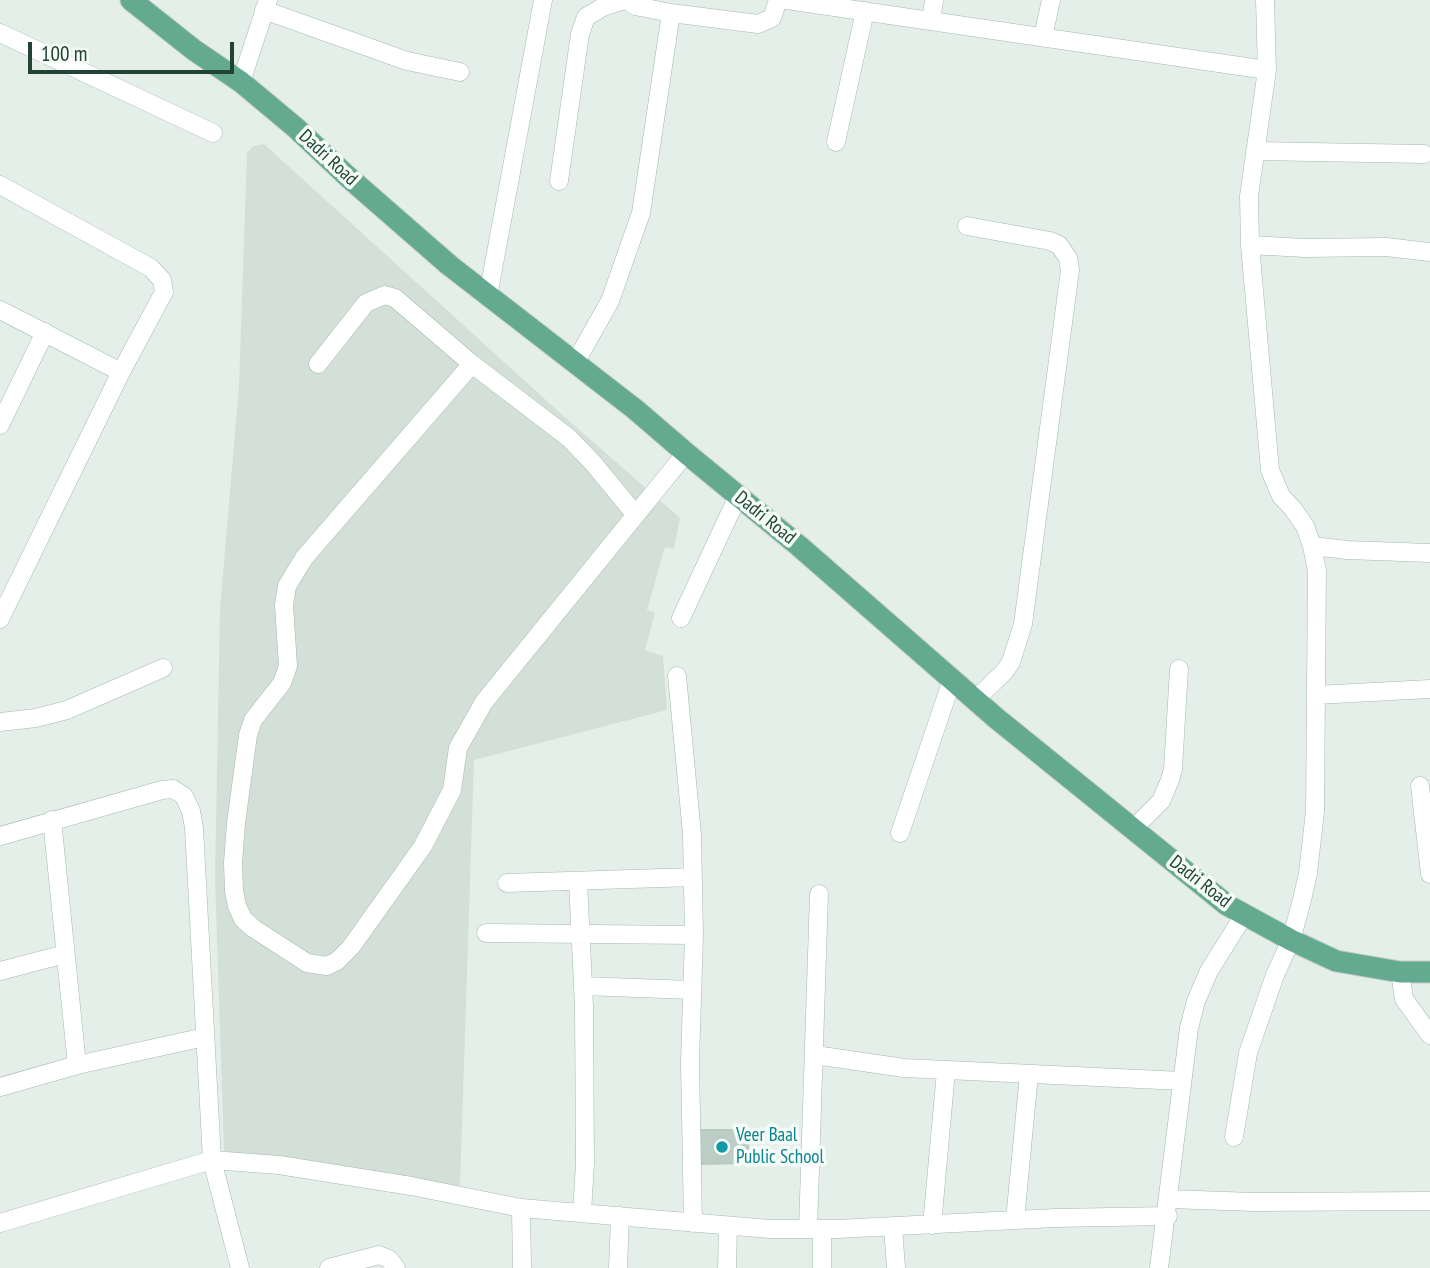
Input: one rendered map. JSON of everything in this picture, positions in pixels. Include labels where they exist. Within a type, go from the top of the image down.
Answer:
[{"type":"main road","name":"Dadri Road","points":[[131,0],[194,50],[241,82],[421,241],[636,410],[799,545],[975,700],[1227,905],[1336,961],[1400,972],[1430,972]]},
{"type":"street","points":[[488,296],[543,0]]},
{"type":"street","points":[[559,181],[580,34],[586,17],[603,7],[626,0],[635,6],[671,13],[758,24],[772,18],[778,0]]},
{"type":"street","points":[[787,0],[1267,70]]},
{"type":"street","points":[[931,21],[934,0]]},
{"type":"street","points":[[1043,37],[1051,0]]},
{"type":"street","points":[[1234,1137],[1248,1053],[1270,989],[1291,940],[1308,873],[1315,811],[1317,571],[1305,526],[1275,486],[1270,470],[1250,245],[1249,196],[1267,70],[1265,0]]},
{"type":"street","points":[[241,82],[266,5],[407,61],[460,72]]},
{"type":"street","points":[[836,142],[865,11]]},
{"type":"street","points":[[575,363],[610,302],[641,213],[671,13]]},
{"type":"street","points":[[0,33],[213,133]]},
{"type":"street","points":[[1255,151],[1424,154]]},
{"type":"street","points":[[0,184],[151,268],[162,280],[164,292],[121,372],[0,619]]},
{"type":"street","points":[[967,226],[1050,241],[1059,246],[1069,258],[1070,270],[1023,624],[1011,662],[975,700]]},
{"type":"street","points":[[1250,245],[1305,248],[1386,247],[1430,252]]},
{"type":"street","points":[[318,364],[366,303],[385,295],[395,298],[472,364],[569,438],[635,514]]},
{"type":"street","points":[[0,310],[121,372]]},
{"type":"street","points":[[0,425],[44,332]]},
{"type":"street","points":[[472,364],[303,558],[287,586],[284,604],[288,666],[282,683],[253,720],[248,735],[236,823],[234,891],[243,919],[307,963],[327,966],[344,954],[423,846],[452,790],[458,748],[484,702],[686,453]]},
{"type":"street","points":[[681,618],[738,496]]},
{"type":"street","points":[[1312,546],[1430,553]]},
{"type":"street","points":[[0,722],[36,718],[66,710],[163,668]]},
{"type":"street","points":[[1133,829],[1161,801],[1173,769],[1179,669]]},
{"type":"street","points":[[677,676],[692,834],[693,1223]]},
{"type":"street","points":[[900,833],[953,680]]},
{"type":"street","points":[[1316,695],[1430,689]]},
{"type":"street","points":[[1420,786],[1430,874]]},
{"type":"street","points":[[0,836],[162,790],[173,789],[184,796],[194,828],[212,1160],[240,1268]]},
{"type":"street","points":[[52,820],[77,1065]]},
{"type":"street","points":[[507,883],[693,877]]},
{"type":"street","points":[[578,881],[583,986],[585,1163],[582,1213]]},
{"type":"street","points":[[819,894],[815,1229],[822,1268]]},
{"type":"street","points":[[1160,1268],[1189,1028],[1196,1001],[1225,942],[1244,915]]},
{"type":"street","points":[[486,933],[694,935]]},
{"type":"street","points":[[0,971],[65,954]]},
{"type":"street","points":[[1400,972],[1404,999],[1430,1035]]},
{"type":"street","points":[[583,986],[691,990]]},
{"type":"street","points":[[0,1087],[77,1065],[205,1037]]},
{"type":"street","points":[[815,1055],[869,1065],[946,1071],[1182,1081]]},
{"type":"street","points":[[932,1225],[946,1071]]},
{"type":"street","points":[[1015,1220],[1029,1074]]},
{"type":"street","points":[[0,1223],[212,1160],[279,1165],[411,1186],[521,1208],[728,1226],[815,1229],[1015,1220],[1254,1202],[1430,1201]]},
{"type":"street","points":[[521,1208],[522,1268]]},
{"type":"street","points":[[618,1268],[620,1216]]},
{"type":"street","points":[[727,1268],[728,1226]]},
{"type":"street","points":[[893,1227],[896,1268]]},
{"type":"street","points":[[329,1268],[379,1255],[389,1259],[396,1268]]},
{"type":"shaded area","points":[[264,144],[680,518],[674,549],[665,547],[647,610],[655,613],[645,650],[663,656],[667,710],[474,760],[460,1186],[224,1151],[215,879],[220,609],[239,386],[247,153],[253,146]]},
{"type":"building","name":"Veer Baal Public School","points":[[695,1130],[748,1130],[748,1163],[696,1164]]},
{"type":"place","name":"Veer Baal Public School","points":[[722,1147]]}]
